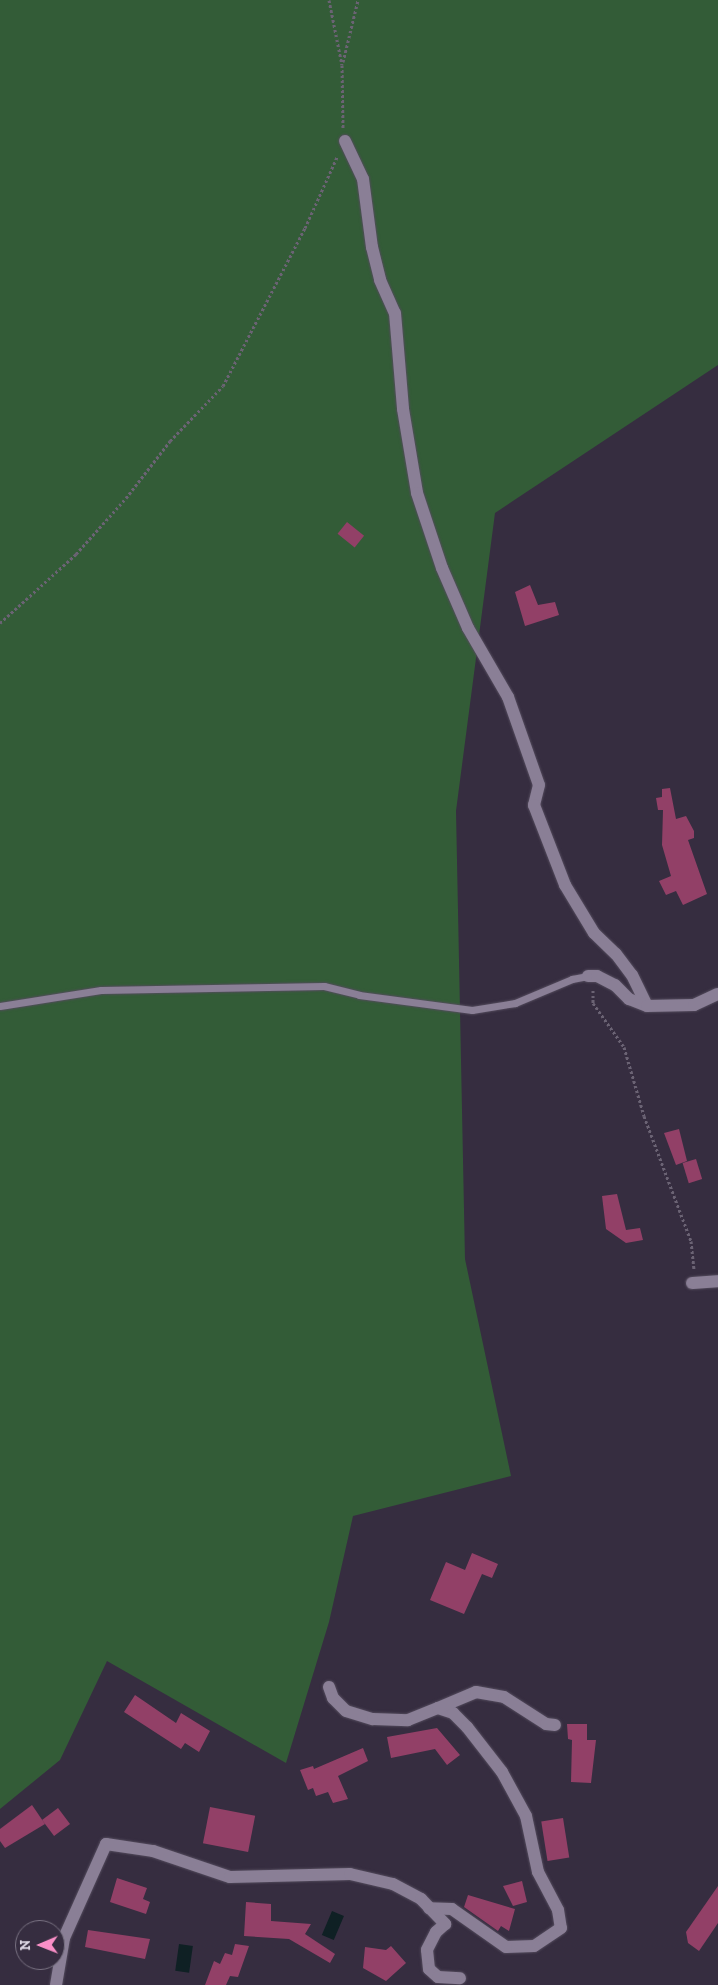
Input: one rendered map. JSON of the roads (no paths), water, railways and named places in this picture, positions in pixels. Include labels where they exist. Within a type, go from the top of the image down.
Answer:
[{"type":"street","points":[[345,141],[363,179],[372,247],[380,280],[395,313],[403,409],[417,493],[442,568],[468,628],[508,697],[539,785],[534,806],[565,885],[594,933],[616,954],[632,975],[647,1006]]},
{"type":"street","points":[[590,976],[615,985],[629,999],[647,1006],[694,1005],[718,994]]},
{"type":"street","points":[[694,1283],[718,1281]]},
{"type":"street","points":[[329,1687],[333,1698],[346,1711],[373,1719],[408,1720],[476,1692],[504,1697],[546,1724],[555,1726]]},
{"type":"street","points":[[429,1908],[452,1909],[506,1947],[534,1946],[561,1928],[560,1915],[538,1872],[526,1816],[502,1772],[467,1727],[453,1713],[438,1708]]},
{"type":"street","points":[[56,1985],[64,1938],[106,1844],[153,1851],[230,1877],[350,1874],[393,1884],[421,1900],[445,1924],[436,1932],[428,1950],[429,1969],[438,1977],[460,1978]]},
{"type":"lane","points":[[0,1006],[101,990],[324,986],[359,995],[472,1010],[515,1003],[572,979],[590,976]]}]
